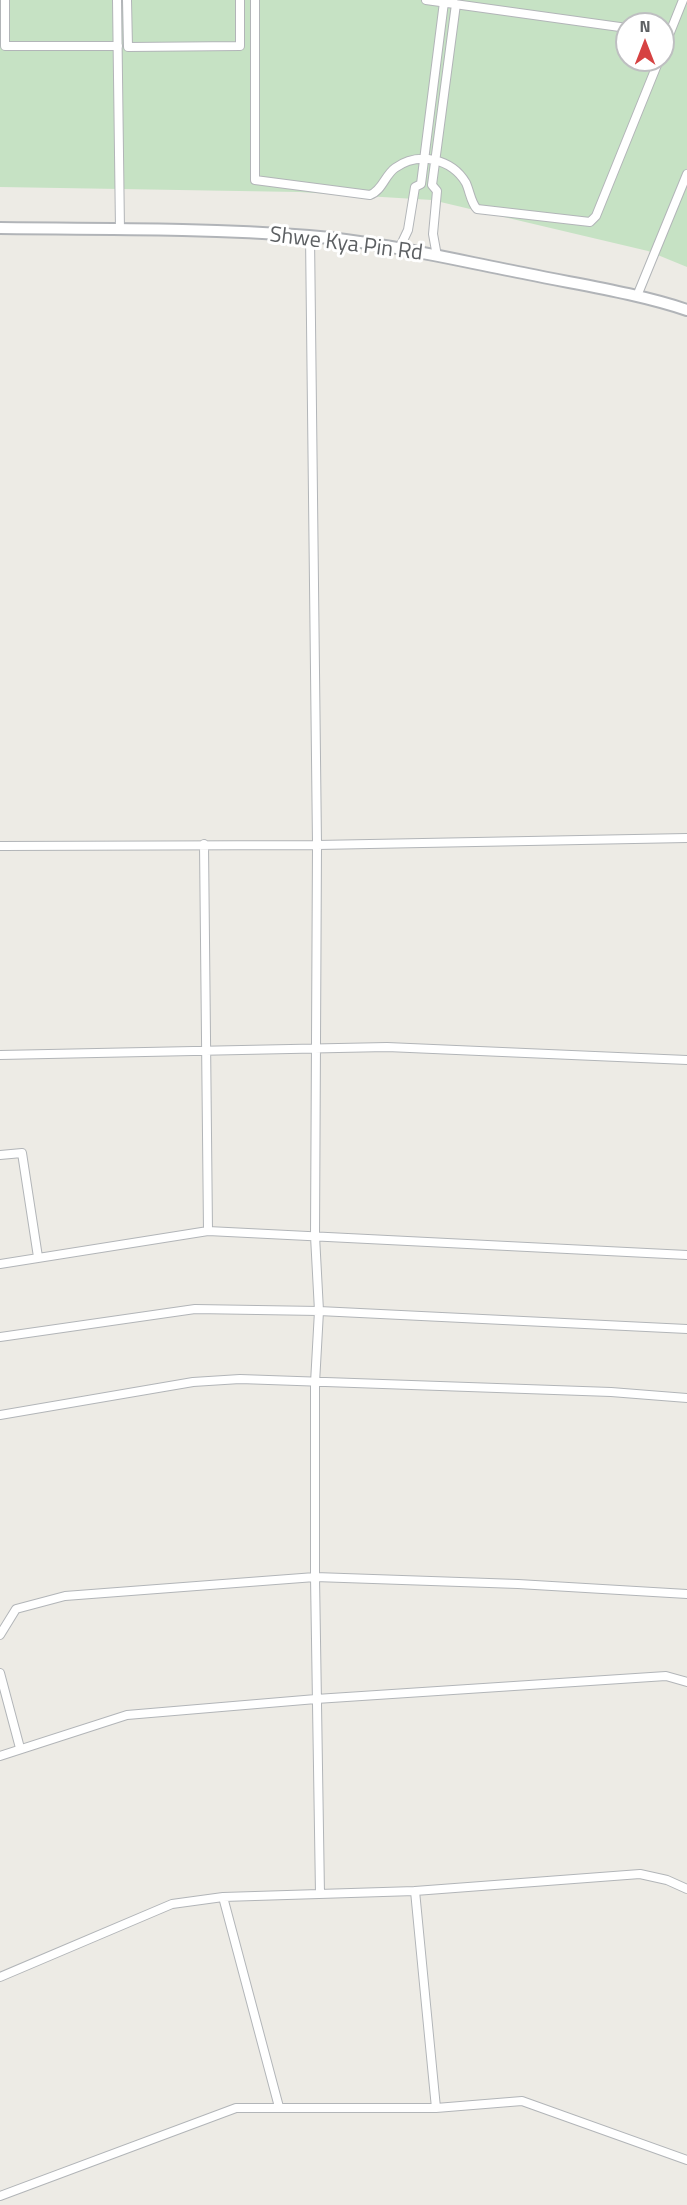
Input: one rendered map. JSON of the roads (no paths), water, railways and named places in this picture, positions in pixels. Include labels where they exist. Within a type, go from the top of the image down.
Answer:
[{"type":"street","points":[[5,0],[5,46],[118,46]]},
{"type":"street","points":[[117,0],[120,230]]},
{"type":"street","points":[[127,0],[128,47],[240,46],[240,0]]},
{"type":"street","points":[[255,0],[255,180],[370,195],[375,193],[394,168],[412,160],[435,160],[446,164],[459,174],[477,209],[590,222],[596,216],[654,72]]},
{"type":"street","points":[[426,0],[615,26]]},
{"type":"street","points":[[675,16],[683,0]]},
{"type":"street","points":[[399,249],[408,230],[415,187],[421,184],[450,2]]},
{"type":"street","points":[[437,256],[433,234],[438,191],[432,185],[450,2]]},
{"type":"street","points":[[637,296],[687,174]]},
{"type":"street","name":"Shwe Kya Pin Rd","points":[[0,228],[310,236],[437,256],[637,296],[687,310]]},
{"type":"street","points":[[310,236],[317,845],[315,1236],[319,1311],[315,1383],[315,1577],[320,1894]]},
{"type":"street","points":[[0,846],[317,845],[687,838]]},
{"type":"street","points":[[204,844],[208,1231]]},
{"type":"street","points":[[0,1055],[205,1053],[387,1047],[687,1060]]},
{"type":"street","points":[[0,1155],[22,1153],[38,1257]]},
{"type":"street","points":[[0,1264],[208,1231],[687,1255]]},
{"type":"street","points":[[0,1337],[195,1309],[319,1311],[687,1329]]},
{"type":"street","points":[[0,1415],[193,1382],[240,1379],[611,1392],[687,1398]]},
{"type":"street","points":[[0,1635],[16,1610],[65,1596],[315,1577],[518,1584],[687,1594]]},
{"type":"street","points":[[0,1672],[20,1748]]},
{"type":"street","points":[[0,1756],[128,1715],[316,1699],[666,1677],[687,1682]]},
{"type":"street","points":[[0,1977],[172,1904],[223,1897],[415,1891],[640,1875],[668,1880],[687,1889]]},
{"type":"street","points":[[415,1891],[436,2108]]},
{"type":"street","points":[[223,1897],[279,2107]]},
{"type":"street","points":[[0,2196],[236,2108],[436,2108],[522,2101],[687,2160]]}]
